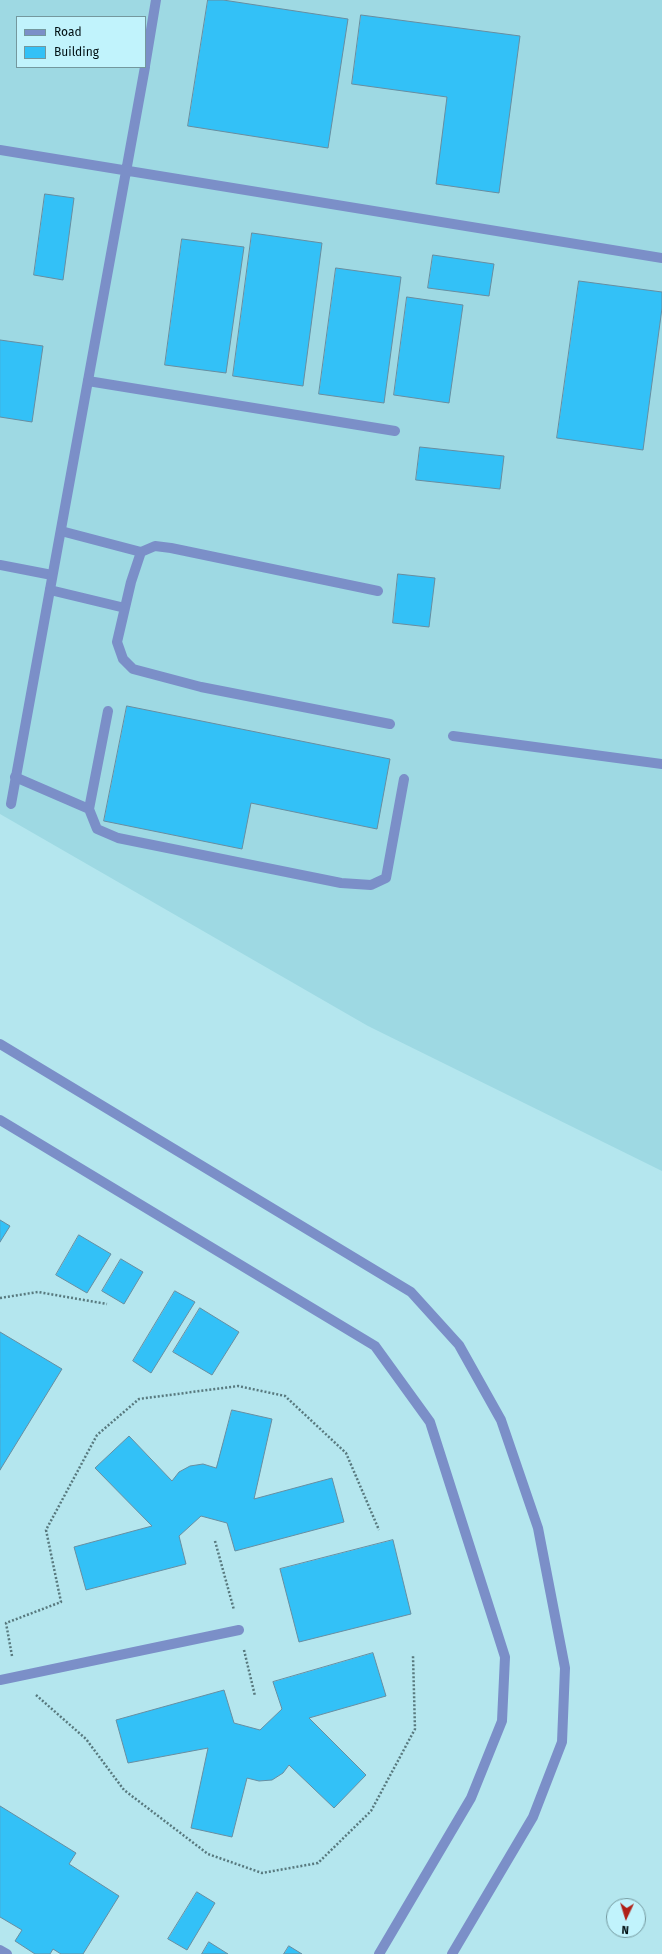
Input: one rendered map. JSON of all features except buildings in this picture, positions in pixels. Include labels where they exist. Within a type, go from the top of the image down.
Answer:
[{"type":"street","points":[[146,60],[156,0]]},
{"type":"street","points":[[11,804],[145,68]]},
{"type":"street","points":[[0,150],[662,258]]},
{"type":"street","points":[[88,381],[395,431]]},
{"type":"street","points":[[61,531],[141,552],[155,546],[170,548],[378,591]]},
{"type":"street","points":[[141,552],[117,642],[123,659],[133,669],[201,687],[390,724]]},
{"type":"street","points":[[0,565],[52,575]]},
{"type":"street","points":[[50,590],[125,608]]},
{"type":"street","points":[[108,711],[89,808],[97,829],[118,838],[341,883],[371,886],[386,878],[404,779]]},
{"type":"street","points":[[453,736],[662,764]]},
{"type":"street","points":[[15,777],[89,808]]},
{"type":"street","points":[[0,1044],[411,1292],[459,1345],[501,1420],[538,1528],[566,1668],[562,1742],[533,1818],[452,1954]]},
{"type":"street","points":[[0,1120],[375,1346],[430,1422],[505,1657],[502,1721],[471,1798],[379,1954]]},
{"type":"street","points":[[0,1680],[239,1630]]},
{"type":"street","points":[[0,1950],[7,1954]]},
{"type":"path","points":[[0,1298],[38,1292],[107,1304]]},
{"type":"path","points":[[379,1530],[346,1453],[284,1396],[238,1386],[139,1399],[97,1435],[46,1530],[61,1602],[6,1623],[15,1677],[86,1739],[124,1790],[208,1854],[262,1873],[318,1863],[371,1811],[415,1729],[413,1656]]},
{"type":"shaded area","points":[[0,0],[662,0],[662,1171],[368,1026],[0,814]]}]
